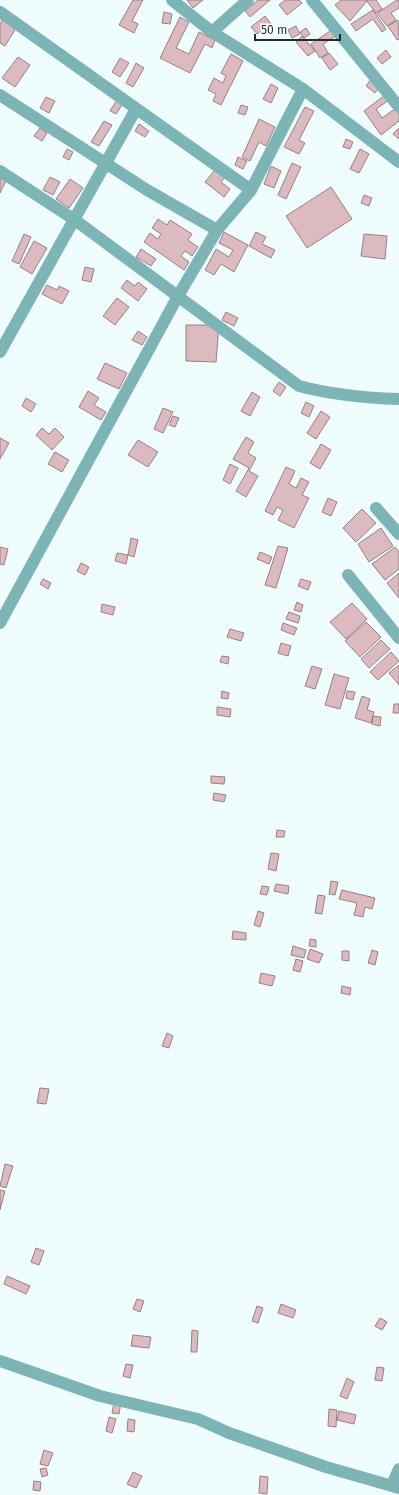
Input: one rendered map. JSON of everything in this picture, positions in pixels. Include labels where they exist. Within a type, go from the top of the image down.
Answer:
[{"type":"street","points":[[172,0],[212,32],[303,89],[399,162]]},
{"type":"street","points":[[212,32],[248,0]]},
{"type":"street","points":[[312,0],[399,107]]},
{"type":"street","points":[[0,12],[251,190]]},
{"type":"street","points":[[0,623],[178,296],[217,230],[251,190],[303,89]]},
{"type":"street","points":[[0,95],[107,164],[217,230]]},
{"type":"street","points":[[0,352],[107,164],[136,109]]},
{"type":"street","points":[[0,171],[75,220],[299,386],[332,394],[355,397],[399,399]]},
{"type":"street","points":[[376,508],[399,534]]},
{"type":"street","points":[[348,576],[399,638]]},
{"type":"street","points":[[0,1361],[100,1396],[198,1420],[229,1433],[326,1467],[396,1487],[399,1469]]},
{"type":"building","points":[[133,0],[143,0],[132,21],[138,24],[134,33],[119,25]]},
{"type":"building","points":[[187,0],[203,0],[193,8]]},
{"type":"building","points":[[258,0],[270,0],[250,17],[245,11]]},
{"type":"building","points":[[285,0],[299,0],[302,3],[287,15],[279,5]]},
{"type":"building","points":[[341,0],[367,1],[350,21],[335,5]]},
{"type":"building","points":[[366,0],[376,0],[382,9],[376,13]]},
{"type":"building","points":[[399,0],[399,8],[391,13],[396,20],[387,26],[377,13]]},
{"type":"building","points":[[373,10],[386,29],[382,32],[373,19],[356,31],[351,24]]},
{"type":"building","points":[[164,12],[172,14],[170,24],[162,23]]},
{"type":"building","points":[[5,15],[19,23],[5,46],[0,43],[0,24]]},
{"type":"building","points":[[265,16],[271,24],[257,34],[251,27]]},
{"type":"building","points":[[180,17],[189,22],[176,48],[189,54],[199,32],[215,40],[212,48],[205,44],[190,73],[160,58]]},
{"type":"building","points":[[398,20],[399,39],[397,40],[388,26]]},
{"type":"building","points":[[296,26],[300,34],[292,38],[288,30]]},
{"type":"building","points":[[306,28],[310,34],[304,38],[300,32]]},
{"type":"building","points":[[333,29],[337,35],[323,44],[328,53],[320,58],[311,44]]},
{"type":"building","points":[[302,36],[315,51],[308,56],[296,42]]},
{"type":"building","points":[[386,50],[391,57],[382,64],[377,58]]},
{"type":"building","points":[[329,53],[338,64],[330,70],[322,58]]},
{"type":"building","points":[[231,54],[243,61],[221,105],[213,101],[216,94],[208,90],[214,78],[223,83],[226,76],[221,73]]},
{"type":"building","points":[[18,57],[30,65],[15,87],[2,78]]},
{"type":"building","points":[[120,58],[129,63],[120,77],[112,72]]},
{"type":"building","points":[[136,63],[144,68],[133,87],[126,83]]},
{"type":"building","points":[[371,79],[380,86],[375,93],[366,86]]},
{"type":"building","points":[[271,84],[278,88],[271,103],[263,99]]},
{"type":"building","points":[[385,95],[389,100],[376,109],[382,118],[396,108],[399,112],[399,121],[381,135],[364,111]]},
{"type":"building","points":[[46,97],[55,101],[49,113],[40,108]]},
{"type":"building","points":[[118,98],[124,102],[116,114],[110,111]]},
{"type":"building","points":[[241,105],[248,107],[245,115],[238,113]]},
{"type":"building","points":[[305,107],[314,111],[299,140],[305,143],[299,154],[284,147]]},
{"type":"building","points":[[259,119],[275,127],[266,146],[259,142],[250,161],[242,157]]},
{"type":"building","points":[[104,121],[112,125],[99,146],[91,142]]},
{"type":"building","points":[[139,124],[149,131],[145,137],[135,131]]},
{"type":"building","points":[[40,128],[47,133],[42,141],[34,136]]},
{"type":"building","points":[[399,128],[399,139],[393,134]]},
{"type":"building","points":[[346,139],[353,142],[350,149],[343,147]]},
{"type":"building","points":[[67,149],[73,152],[69,160],[63,157]]},
{"type":"building","points":[[360,149],[369,154],[359,173],[350,169]]},
{"type":"building","points":[[238,157],[247,161],[243,169],[235,165]]},
{"type":"building","points":[[292,163],[301,167],[286,199],[278,195]]},
{"type":"building","points":[[271,166],[281,171],[274,188],[264,184]]},
{"type":"building","points":[[216,169],[226,176],[221,182],[230,189],[224,197],[205,182]]},
{"type":"building","points":[[50,177],[60,182],[53,195],[43,190]]},
{"type":"building","points":[[0,178],[6,181],[0,193]]},
{"type":"building","points":[[70,179],[83,188],[69,208],[56,199]]},
{"type":"building","points":[[331,187],[352,219],[307,248],[286,216]]},
{"type":"building","points":[[364,195],[372,198],[369,206],[361,203]]},
{"type":"building","points":[[158,219],[167,225],[170,220],[192,234],[188,240],[198,247],[192,256],[185,251],[181,256],[189,262],[184,270],[144,242],[150,233],[158,239],[161,234],[152,228]]},
{"type":"building","points":[[224,232],[248,245],[234,272],[221,264],[214,275],[205,270],[216,249],[229,257],[233,250],[219,243]]},
{"type":"building","points":[[256,232],[266,237],[262,244],[275,250],[271,258],[249,246]]},
{"type":"building","points":[[24,234],[31,237],[19,264],[12,261]]},
{"type":"building","points":[[364,234],[387,236],[385,259],[361,256]]},
{"type":"building","points":[[34,241],[47,248],[32,274],[20,267]]},
{"type":"building","points":[[141,249],[156,259],[151,266],[136,257]]},
{"type":"building","points":[[85,267],[94,269],[91,282],[82,280]]},
{"type":"building","points":[[127,280],[135,286],[138,282],[147,289],[138,301],[121,288]]},
{"type":"building","points":[[47,285],[57,290],[59,286],[69,291],[62,304],[42,294]]},
{"type":"building","points":[[117,298],[129,307],[115,325],[103,316]]},
{"type":"building","points":[[226,312],[238,318],[234,326],[222,320]]},
{"type":"building","points":[[186,325],[219,325],[216,362],[186,361]]},
{"type":"building","points":[[138,331],[147,337],[142,345],[132,340]]},
{"type":"building","points":[[105,363],[127,373],[119,389],[97,379]]},
{"type":"building","points":[[279,382],[286,387],[280,396],[273,391]]},
{"type":"building","points":[[88,391],[99,398],[94,405],[106,412],[101,420],[79,407]]},
{"type":"building","points":[[252,392],[260,397],[250,416],[241,411]]},
{"type":"building","points":[[26,398],[36,404],[31,412],[22,406]]},
{"type":"building","points":[[306,402],[314,406],[309,417],[301,413]]},
{"type":"building","points":[[163,408],[173,412],[163,433],[154,429]]},
{"type":"building","points":[[321,411],[330,417],[316,439],[307,433]]},
{"type":"building","points":[[173,416],[179,418],[175,427],[169,425]]},
{"type":"building","points":[[42,428],[49,434],[55,428],[64,437],[52,450],[36,435]]},
{"type":"building","points":[[246,437],[254,442],[248,453],[256,458],[249,471],[258,476],[246,497],[236,491],[249,468],[233,459]]},
{"type":"building","points":[[0,438],[9,443],[0,459]]},
{"type":"building","points":[[138,440],[158,452],[148,467],[128,455]]},
{"type":"building","points":[[321,444],[331,450],[320,469],[310,463]]},
{"type":"building","points":[[55,452],[69,460],[62,472],[48,464]]},
{"type":"building","points":[[230,464],[238,468],[230,484],[223,480]]},
{"type":"building","points":[[286,467],[295,471],[289,484],[296,488],[301,478],[309,482],[302,495],[309,498],[294,528],[278,520],[283,510],[277,507],[273,515],[265,511]]},
{"type":"building","points":[[328,498],[337,502],[331,516],[322,512]]},
{"type":"building","points":[[362,509],[376,523],[356,542],[343,528]]},
{"type":"building","points":[[381,528],[393,546],[369,562],[358,544]]},
{"type":"building","points":[[131,538],[138,540],[134,557],[128,555]]},
{"type":"building","points":[[278,546],[288,548],[276,588],[265,585]]},
{"type":"building","points":[[0,547],[8,549],[4,565],[0,564]]},
{"type":"building","points":[[395,547],[399,552],[399,569],[385,580],[372,564]]},
{"type":"building","points":[[260,552],[272,557],[269,564],[257,559]]},
{"type":"building","points":[[117,553],[128,555],[126,564],[115,561]]},
{"type":"building","points":[[81,563],[89,567],[85,575],[77,571]]},
{"type":"building","points":[[399,573],[399,598],[387,583]]},
{"type":"building","points":[[43,579],[51,583],[48,589],[40,584]]},
{"type":"building","points":[[301,579],[311,582],[308,590],[298,586]]},
{"type":"building","points":[[297,602],[303,605],[301,612],[294,610]]},
{"type":"building","points":[[352,603],[367,619],[346,639],[330,622]]},
{"type":"building","points":[[102,604],[115,607],[113,615],[101,612]]},
{"type":"building","points":[[289,612],[300,616],[298,623],[286,619]]},
{"type":"building","points":[[366,622],[381,637],[360,657],[345,641]]},
{"type":"building","points":[[283,623],[297,628],[294,635],[281,630]]},
{"type":"building","points":[[230,629],[244,633],[241,641],[227,637]]},
{"type":"building","points":[[381,640],[390,649],[369,668],[361,659]]},
{"type":"building","points":[[281,643],[291,646],[288,656],[278,653]]},
{"type":"building","points":[[391,652],[399,661],[378,680],[370,672]]},
{"type":"building","points":[[222,656],[229,657],[228,664],[220,662]]},
{"type":"building","points":[[399,665],[399,685],[389,673]]},
{"type":"building","points":[[312,666],[322,669],[315,689],[305,686]]},
{"type":"building","points":[[334,674],[349,678],[340,709],[325,705]]},
{"type":"building","points":[[222,691],[229,693],[228,699],[221,698]]},
{"type":"building","points":[[347,691],[355,692],[353,700],[346,698]]},
{"type":"building","points":[[362,696],[370,699],[367,710],[374,712],[371,723],[355,718]]},
{"type":"building","points":[[394,704],[399,704],[399,713],[393,713]]},
{"type":"building","points":[[217,707],[231,709],[230,717],[217,715]]},
{"type":"building","points":[[373,716],[381,717],[380,726],[372,724]]},
{"type":"building","points":[[211,776],[225,777],[224,784],[211,783]]},
{"type":"building","points":[[214,793],[226,795],[224,802],[213,800]]},
{"type":"building","points":[[277,830],[285,831],[284,837],[276,837]]},
{"type":"building","points":[[271,853],[279,854],[276,871],[268,869]]},
{"type":"building","points":[[331,881],[338,882],[335,895],[329,894]]},
{"type":"building","points":[[276,884],[289,886],[288,894],[274,891]]},
{"type":"building","points":[[262,886],[269,887],[267,895],[260,894]]},
{"type":"building","points":[[342,890],[375,898],[372,909],[365,907],[363,917],[354,915],[357,903],[339,899]]},
{"type":"building","points":[[318,895],[325,896],[322,914],[315,913]]},
{"type":"building","points":[[258,911],[264,913],[260,927],[254,925]]},
{"type":"building","points":[[233,931],[246,933],[246,940],[232,939]]},
{"type":"building","points":[[310,939],[316,940],[316,947],[309,946]]},
{"type":"building","points":[[293,946],[306,950],[304,958],[291,955]]},
{"type":"building","points":[[310,949],[323,954],[319,963],[307,959]]},
{"type":"building","points":[[372,950],[378,952],[375,965],[368,963]]},
{"type":"building","points":[[342,951],[349,951],[349,961],[342,960]]},
{"type":"building","points":[[296,959],[303,961],[300,972],[293,970]]},
{"type":"building","points":[[261,973],[275,976],[272,986],[259,983]]},
{"type":"building","points":[[342,986],[351,988],[350,995],[341,993]]},
{"type":"building","points":[[167,1033],[173,1036],[169,1048],[162,1046]]},
{"type":"building","points":[[40,1088],[49,1089],[46,1104],[37,1103]]},
{"type":"building","points":[[5,1164],[13,1166],[6,1188],[0,1186]]},
{"type":"building","points":[[0,1190],[5,1191],[0,1210]]},
{"type":"building","points":[[36,1248],[44,1251],[39,1265],[31,1262]]},
{"type":"building","points":[[7,1276],[30,1286],[26,1294],[4,1284]]},
{"type":"building","points":[[137,1299],[144,1301],[140,1312],[133,1309]]},
{"type":"building","points":[[281,1304],[296,1310],[293,1318],[278,1313]]},
{"type":"building","points":[[257,1306],[263,1308],[258,1323],[252,1321]]},
{"type":"building","points":[[380,1318],[387,1322],[382,1330],[375,1326]]},
{"type":"building","points":[[192,1330],[198,1331],[197,1352],[191,1352]]},
{"type":"building","points":[[133,1335],[151,1337],[149,1348],[131,1346]]},
{"type":"building","points":[[126,1364],[133,1365],[130,1378],[123,1376]]},
{"type":"building","points":[[377,1367],[384,1368],[382,1381],[375,1380]]},
{"type":"building","points":[[347,1378],[354,1382],[347,1399],[340,1396]]},
{"type":"building","points":[[114,1402],[121,1403],[119,1414],[112,1413]]},
{"type":"building","points":[[329,1409],[337,1410],[336,1427],[328,1426]]},
{"type":"building","points":[[339,1411],[356,1415],[354,1424],[337,1420]]},
{"type":"building","points":[[109,1417],[116,1419],[112,1433],[106,1431]]},
{"type":"building","points":[[128,1419],[135,1420],[134,1432],[127,1431]]},
{"type":"building","points":[[44,1450],[53,1453],[48,1466],[40,1464]]},
{"type":"building","points":[[46,1468],[48,1475],[42,1477],[40,1469]]},
{"type":"building","points":[[133,1472],[142,1476],[136,1488],[127,1484]]},
{"type":"building","points":[[260,1476],[268,1477],[267,1494],[259,1493]]},
{"type":"building","points":[[34,1481],[41,1482],[40,1491],[33,1490]]}]
